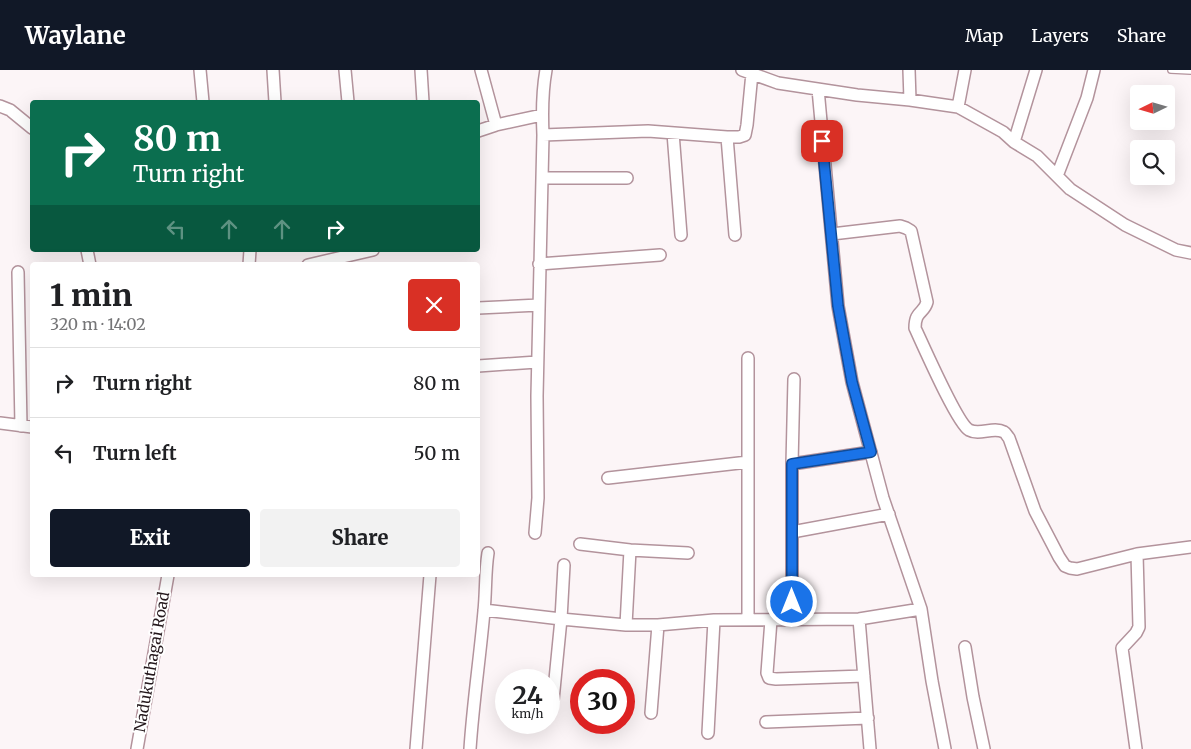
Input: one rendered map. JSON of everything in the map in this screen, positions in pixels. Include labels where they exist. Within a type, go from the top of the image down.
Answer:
[{"type":"street","points":[[200,70],[203,100]]},
{"type":"street","points":[[273,70],[275,100]]},
{"type":"street","points":[[346,70],[348,100]]},
{"type":"street","points":[[421,70],[423,100]]},
{"type":"street","points":[[482,70],[496,125]]},
{"type":"street","points":[[536,533],[538,498],[537,362],[542,178],[542,91],[546,70]]},
{"type":"street","points":[[909,70],[910,100]]},
{"type":"street","points":[[958,107],[965,70]]},
{"type":"street","points":[[1014,142],[1036,70]]},
{"type":"street","points":[[1057,176],[1088,98],[1094,70]]},
{"type":"street","points":[[542,135],[648,131],[739,137],[745,135],[747,125],[747,72],[778,82],[818,89],[958,107],[1003,132],[1014,142],[1037,156],[1070,189],[1125,225],[1176,250],[1191,253]]},
{"type":"street","points":[[818,89],[838,306],[852,382],[883,498],[921,609],[945,749]]},
{"type":"street","points":[[0,106],[10,110],[30,126]]},
{"type":"street","points":[[480,129],[542,115]]},
{"type":"street","points":[[673,133],[681,235]]},
{"type":"street","points":[[726,137],[736,235]]},
{"type":"street","points":[[542,178],[627,178]]},
{"type":"street","points":[[832,234],[900,226],[911,231],[927,302],[926,307],[918,314],[915,320],[915,328],[949,399],[966,427],[971,431],[977,432],[995,430],[1004,432],[1009,438],[1035,511],[1065,566],[1077,569],[1137,554],[1191,547]]},
{"type":"street","points":[[321,262],[364,252]]},
{"type":"street","points":[[540,264],[660,255]]},
{"type":"street","points":[[0,423],[27,427],[18,272]]},
{"type":"street","points":[[480,308],[539,305]]},
{"type":"street","points":[[748,358],[748,620]]},
{"type":"street","points":[[480,366],[537,362]]},
{"type":"street","points":[[792,620],[794,379]]},
{"type":"street","points":[[792,464],[871,452]]},
{"type":"street","points":[[608,478],[748,462]]},
{"type":"street","points":[[792,532],[889,514]]},
{"type":"street","points":[[580,544],[630,550],[688,553]]},
{"type":"street","points":[[626,625],[630,550]]},
{"type":"street","points":[[470,749],[488,553]]},
{"type":"street","points":[[1136,749],[1122,648],[1139,626],[1137,554]]},
{"type":"street","points":[[556,669],[564,565]]},
{"type":"street","name":"Nadukuthagai Road","points":[[137,749],[168,577]]},
{"type":"street","points":[[416,749],[430,577]]},
{"type":"street","points":[[484,610],[626,625],[658,625],[714,620],[859,619],[921,609]]},
{"type":"street","points":[[859,619],[870,749]]},
{"type":"street","points":[[708,734],[714,620]]},
{"type":"street","points":[[771,620],[767,673],[769,678],[776,680],[864,676]]},
{"type":"street","points":[[651,713],[658,625]]},
{"type":"street","points":[[966,647],[973,697],[984,749]]},
{"type":"street","points":[[766,722],[868,718]]},
{"type":"lane","points":[[1171,70],[1191,71]]},
{"type":"route","points":[[792,602],[792,464],[871,452],[852,382],[838,306],[822,141]]}]
